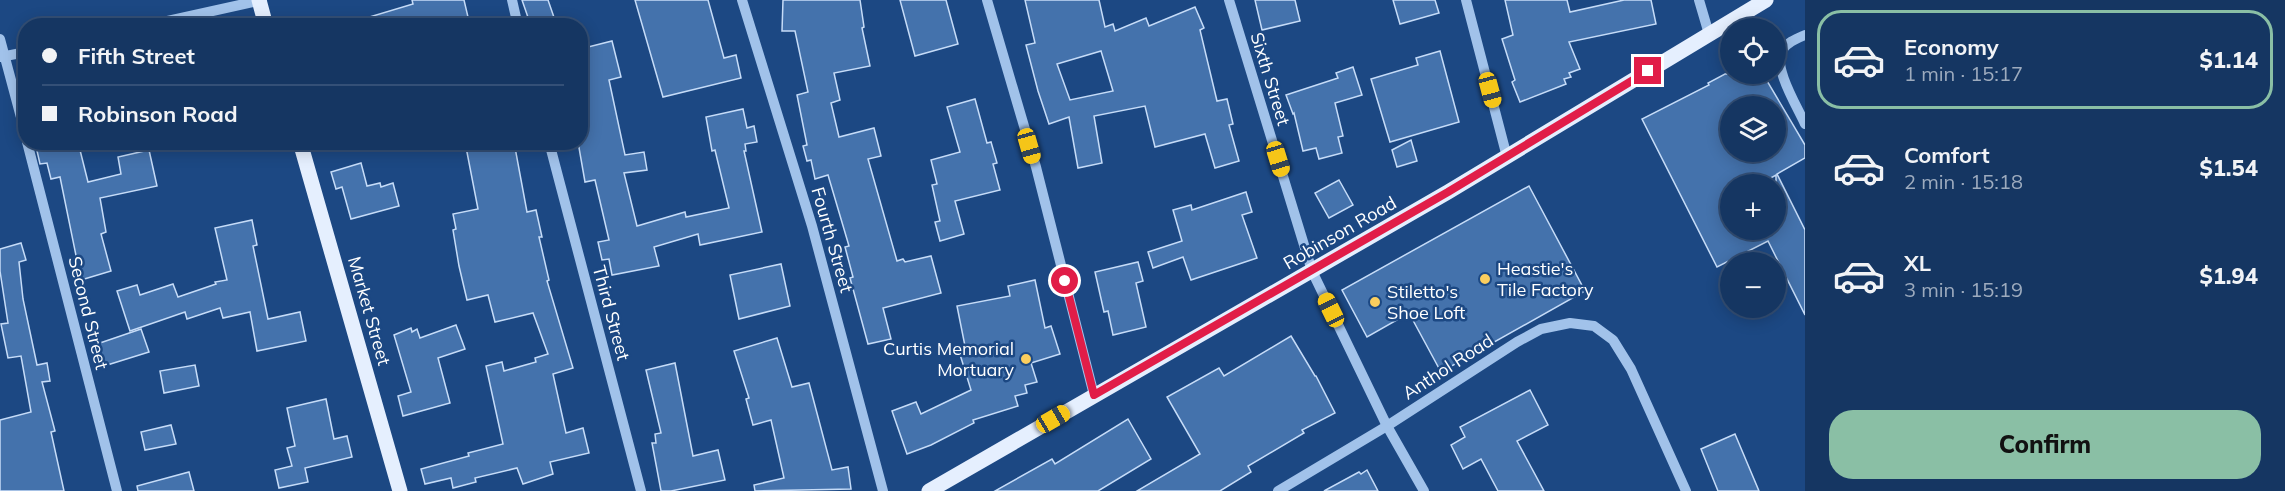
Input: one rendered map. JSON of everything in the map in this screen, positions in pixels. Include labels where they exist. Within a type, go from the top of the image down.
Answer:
[{"type":"main road","points":[[260,0],[264,18]]},
{"type":"main road","name":"Robinson Road","points":[[928,491],[1507,158],[1766,0]]},
{"type":"main road","name":"Market Street","points":[[302,150],[400,491]]},
{"type":"street","points":[[181,18],[260,0]]},
{"type":"street","points":[[512,0],[516,18]]},
{"type":"street","name":"Fourth Street","points":[[742,0],[812,226],[883,491]]},
{"type":"street","points":[[987,0],[1036,167],[1094,395]]},
{"type":"street","name":"Sixth Street","points":[[1229,0],[1312,271],[1387,426],[1424,491]]},
{"type":"street","points":[[1466,0],[1507,158]]},
{"type":"street","points":[[1699,0],[1709,34]]},
{"type":"street","points":[[1805,35],[1789,42],[1780,52],[1779,67],[1805,124]]},
{"type":"street","points":[[0,39],[18,109]]},
{"type":"street","points":[[3,57],[18,54]]},
{"type":"street","name":"Second Street","points":[[29,150],[117,491]]},
{"type":"street","name":"Third Street","points":[[551,150],[641,491]]},
{"type":"street","name":"Anthol Road","points":[[1278,491],[1387,426],[1517,342],[1541,329],[1570,323],[1594,326],[1612,340],[1631,369],[1686,491]]},
{"type":"building","points":[[412,0],[464,0],[468,17],[366,18],[413,4]]},
{"type":"building","points":[[522,0],[548,0],[554,18],[528,18]]},
{"type":"building","points":[[635,0],[708,0],[724,58],[736,55],[741,78],[663,97]]},
{"type":"building","points":[[783,0],[860,0],[864,27],[862,28],[870,66],[834,73],[840,100],[831,103],[839,137],[874,128],[881,156],[868,159],[897,261],[903,259],[905,262],[931,256],[941,293],[883,308],[891,339],[868,344],[850,278],[853,277],[845,247],[849,246],[828,175],[815,179],[811,160],[807,161],[803,146],[807,145],[797,95],[808,92],[795,31],[782,31]]},
{"type":"building","points":[[900,0],[946,0],[958,44],[915,56]]},
{"type":"building","points":[[1025,0],[1099,0],[1105,27],[1113,24],[1115,31],[1146,18],[1149,26],[1195,7],[1204,28],[1200,30],[1217,101],[1227,99],[1233,124],[1229,125],[1239,161],[1215,168],[1205,134],[1155,147],[1145,106],[1094,116],[1102,163],[1078,168],[1069,117],[1049,124],[1026,45],[1035,43]],"holes":[[[1101,51],[1113,91],[1070,100],[1057,64]]]},
{"type":"building","points":[[1255,0],[1295,0],[1300,21],[1262,30]]},
{"type":"building","points":[[1393,0],[1435,0],[1439,13],[1400,24]]},
{"type":"building","points":[[1505,0],[1567,0],[1570,12],[1624,0],[1651,0],[1656,24],[1569,42],[1580,69],[1569,73],[1571,77],[1564,79],[1566,84],[1520,102],[1512,82],[1515,80],[1502,39],[1513,35]]},
{"type":"building","points":[[612,41],[621,77],[609,80],[625,155],[644,152],[647,170],[624,173],[637,226],[685,212],[686,217],[729,208],[715,150],[712,151],[706,117],[743,109],[747,128],[754,126],[757,142],[745,144],[746,151],[744,151],[762,232],[700,245],[698,234],[654,247],[659,266],[612,275],[609,259],[602,260],[598,242],[609,240],[595,180],[585,182],[579,150],[588,150],[588,47]]},
{"type":"building","points":[[1440,51],[1459,122],[1390,142],[1371,79],[1418,65],[1416,58]]},
{"type":"building","points":[[1353,67],[1362,95],[1335,103],[1343,136],[1338,137],[1342,153],[1319,159],[1316,148],[1303,151],[1294,113],[1286,95],[1338,78],[1336,73]]},
{"type":"building","points":[[1720,77],[1720,84],[1769,84],[1776,96],[1720,96],[1720,162],[1786,162],[1786,113],[1805,145],[1805,158],[1777,174],[1720,174],[1720,240],[1786,240],[1786,192],[1805,230],[1805,315],[1786,277],[1786,252],[1774,252],[1768,241],[1746,252],[1720,252],[1720,265],[1717,267],[1642,119],[1709,85],[1708,83]]},
{"type":"building","points":[[975,99],[987,143],[991,142],[997,163],[993,164],[1000,190],[955,201],[964,234],[940,241],[935,222],[940,221],[932,185],[937,184],[931,160],[960,152],[947,107]]},
{"type":"building","points":[[1411,140],[1417,161],[1397,167],[1392,150]]},
{"type":"building","points":[[37,150],[80,150],[88,182],[121,174],[118,157],[149,150],[157,186],[100,198],[106,232],[101,234],[111,271],[81,280],[60,177],[51,179],[47,163],[40,164]]},
{"type":"building","points":[[467,150],[515,150],[527,212],[536,210],[542,237],[539,237],[549,280],[547,281],[573,368],[553,374],[566,433],[583,428],[589,453],[550,462],[553,474],[523,484],[517,468],[475,478],[476,482],[453,488],[451,478],[425,484],[421,469],[503,444],[486,366],[502,362],[504,371],[536,362],[535,358],[548,354],[533,313],[495,322],[488,295],[467,300],[453,230],[456,229],[453,214],[478,209]]},
{"type":"building","points":[[361,163],[367,186],[380,183],[381,187],[393,183],[399,206],[351,219],[342,187],[336,189],[331,172]]},
{"type":"building","points":[[1339,180],[1353,205],[1329,218],[1315,193]]},
{"type":"building","name":"Heastie's Tile Factory","points":[[1529,186],[1585,291],[1441,372],[1409,313],[1367,337],[1342,290]]},
{"type":"building","points":[[1246,192],[1252,212],[1242,215],[1257,258],[1191,280],[1183,257],[1153,268],[1148,252],[1182,241],[1173,210],[1191,205],[1192,210]]},
{"type":"building","points":[[252,220],[257,245],[253,246],[268,319],[300,312],[306,341],[257,351],[250,312],[223,318],[220,308],[187,319],[185,312],[130,331],[117,291],[137,285],[140,295],[173,284],[178,297],[216,284],[215,282],[227,280],[215,228]]},
{"type":"building","points":[[21,243],[26,260],[19,262],[23,299],[37,365],[47,363],[50,381],[42,382],[55,431],[51,432],[64,491],[0,491],[0,420],[31,412],[21,356],[8,358],[1,324],[8,323],[0,271],[0,249]]},
{"type":"building","points":[[1138,262],[1143,281],[1136,283],[1146,327],[1113,335],[1108,311],[1104,312],[1095,272]]},
{"type":"building","points":[[781,264],[790,306],[739,319],[730,275]]},
{"type":"building","points":[[1035,280],[1045,328],[1051,326],[1060,354],[1031,363],[1037,382],[1025,385],[1027,393],[1015,396],[1018,406],[973,420],[974,423],[931,445],[907,454],[892,411],[916,402],[921,414],[971,390],[958,348],[965,346],[957,306],[1010,296],[1008,286]]},
{"type":"building","points":[[456,325],[465,349],[438,358],[450,403],[403,416],[398,396],[411,392],[394,335],[411,328],[412,332],[417,329],[420,338]]},
{"type":"building","points":[[141,329],[149,352],[104,366],[97,344]]},
{"type":"building","points":[[1291,336],[1316,376],[1335,413],[1302,430],[1304,433],[1248,466],[1251,472],[1220,491],[1137,491],[1200,454],[1167,397],[1219,368],[1224,376]]},
{"type":"building","points":[[777,338],[792,387],[809,383],[832,470],[848,467],[851,489],[755,491],[754,485],[784,478],[771,420],[753,425],[746,399],[749,398],[734,351]]},
{"type":"building","points":[[675,363],[693,456],[718,450],[725,480],[661,491],[652,443],[656,443],[655,434],[661,433],[646,370]]},
{"type":"building","points":[[195,365],[199,386],[164,393],[160,371]]},
{"type":"building","points":[[1530,390],[1548,425],[1517,441],[1544,491],[1498,491],[1481,459],[1463,469],[1451,445],[1465,437],[1460,427]]},
{"type":"building","points":[[326,399],[334,439],[347,436],[352,457],[305,468],[308,482],[279,488],[275,470],[292,466],[287,448],[295,446],[287,408]]},
{"type":"building","points":[[1128,419],[1151,459],[1098,491],[995,491],[1052,459],[1055,464]]},
{"type":"building","points":[[171,425],[176,444],[145,450],[141,432]]},
{"type":"building","points":[[1735,434],[1759,491],[1718,491],[1701,449]]},
{"type":"building","points":[[1367,470],[1378,491],[1324,491],[1359,472],[1361,474]]},
{"type":"building","points":[[189,472],[194,491],[138,491],[137,486]]},
{"type":"place","name":"Heastie's Tile Factory","points":[[1485,279]]},
{"type":"place","name":"Stiletto's Shoe Loft","points":[[1375,302]]},
{"type":"place","name":"Curtis Memorial Mortuary","points":[[1026,359]]},
{"type":"route","points":[[1065,281],[1094,395],[1507,158],[1648,71]]}]
